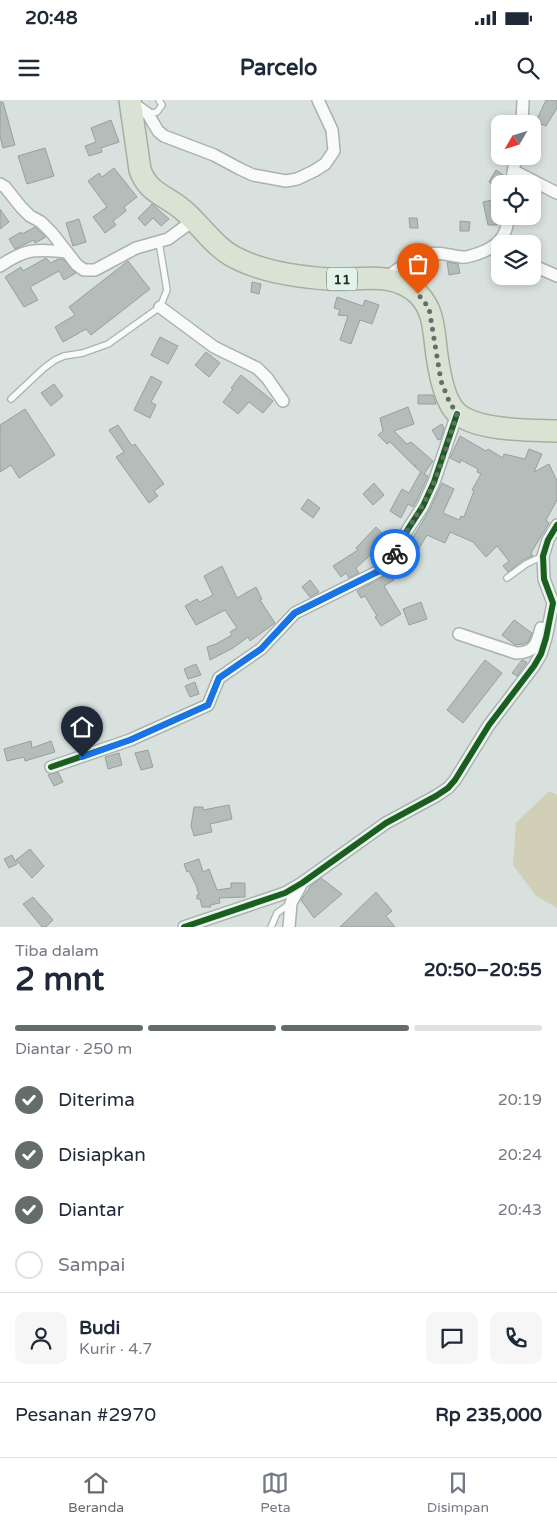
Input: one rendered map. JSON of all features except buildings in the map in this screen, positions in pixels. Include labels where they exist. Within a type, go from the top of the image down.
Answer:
[{"type":"highway","name":"11","points":[[136,105],[140,170],[144,180],[158,194],[181,208],[222,249],[236,258],[265,268],[303,277],[385,279],[403,284],[418,294],[429,308],[441,381],[449,401],[457,414]]},
{"type":"highway","points":[[457,414],[482,425],[557,432]]},
{"type":"street","points":[[136,105],[164,136],[214,155],[253,174],[286,182],[297,179],[325,164],[334,151],[332,130],[318,100]]},
{"type":"street","points":[[523,115],[524,100]]},
{"type":"street","points":[[513,175],[515,165]]},
{"type":"street","points":[[514,171],[557,193]]},
{"type":"street","points":[[0,184],[9,191],[30,216],[41,222],[52,233],[77,265],[84,270],[95,270],[136,248],[168,239],[194,220]]},
{"type":"street","points":[[385,279],[419,256],[430,253],[448,254],[464,258],[482,252],[498,244],[504,234],[506,225]]},
{"type":"street","points":[[0,266],[21,253],[31,250],[67,252]]},
{"type":"street","points":[[541,269],[557,276]]},
{"type":"street","points":[[160,307],[214,347],[257,368],[267,378],[283,401]]},
{"type":"street","points":[[51,768],[130,740],[208,705],[219,678],[261,649],[294,613],[383,569],[393,558],[434,482],[457,414]]},
{"type":"street","points":[[521,430],[557,442]]},
{"type":"street","points":[[184,927],[272,898],[302,883],[386,823],[448,788],[455,780],[489,725],[541,654],[554,595],[544,579],[543,556],[548,540],[557,525]]},
{"type":"street","points":[[459,634],[516,654],[526,653],[533,649],[538,641],[544,613],[554,595]]},
{"type":"street","points":[[289,927],[291,903],[302,883]]},
{"type":"lane","points":[[136,105],[157,112],[162,105],[160,100]]},
{"type":"lane","points":[[11,399],[55,360],[108,344],[160,307],[167,290],[159,242]]},
{"type":"lane","points":[[507,578],[526,564],[543,556]]},
{"type":"lane","points":[[271,927],[277,913],[291,903]]},
{"type":"green space","points":[[549,791],[557,795],[557,908],[536,896],[513,865],[516,823]]},
{"type":"cycle path","points":[[51,767],[130,740],[208,705],[219,678],[261,649],[295,613],[383,569],[393,558],[423,506],[434,482],[457,414]]},
{"type":"cycle path","points":[[184,927],[285,893],[386,823],[448,788],[455,780],[489,725],[541,654],[553,603],[544,579],[543,556],[548,540],[557,525]]},
{"type":"way so far","points":[[395,554],[423,506],[434,482],[457,414],[449,401],[441,381],[429,308],[418,294]]},
{"type":"route","points":[[82,757],[130,740],[208,705],[219,678],[261,649],[294,613],[383,569],[395,554]]}]
